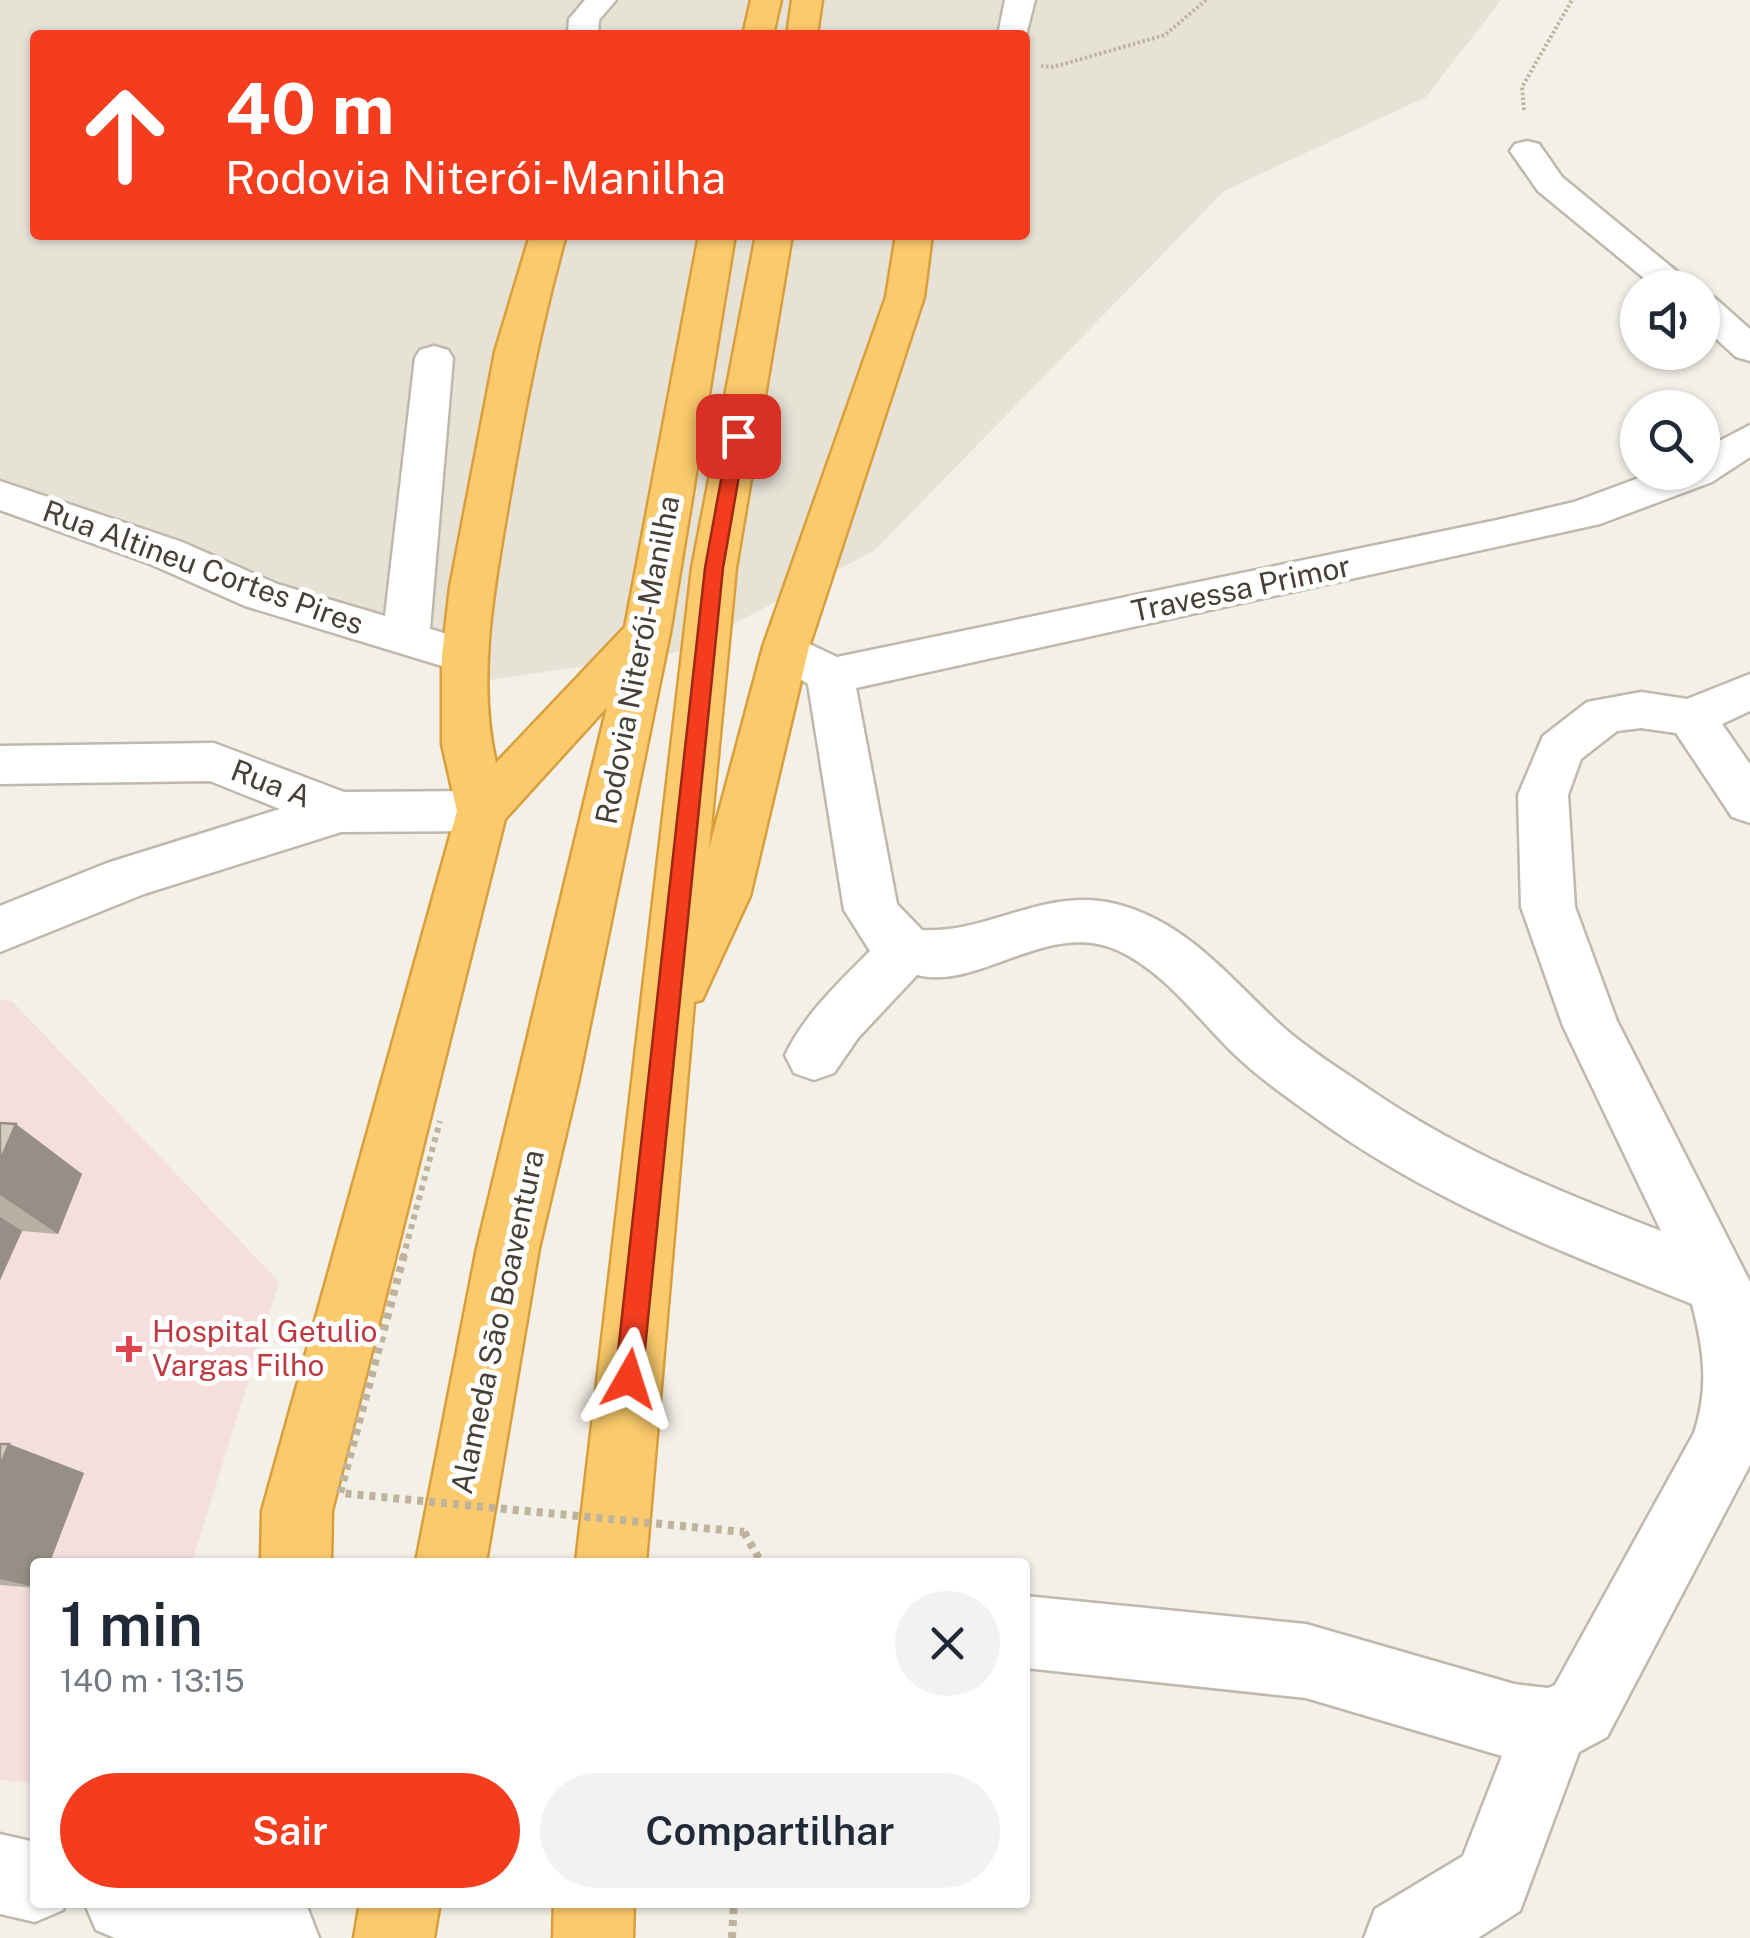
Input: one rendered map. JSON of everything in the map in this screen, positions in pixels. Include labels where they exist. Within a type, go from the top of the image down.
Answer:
[{"type":"highway","points":[[296,1558],[297,1510],[482,811],[467,744],[465,656],[514,352],[547,240]]},
{"type":"highway","name":"Rodovia Niterói-Manilha","points":[[549,1083],[647,633],[716,240]]},
{"type":"highway","name":"Rodovia Niterói-Manilha","points":[[664,1022],[714,568],[773,240]]},
{"type":"highway","points":[[611,1558],[664,1022],[723,896],[786,647],[905,297],[913,240]]},
{"type":"highway","points":[[482,811],[647,633]]},
{"type":"highway","name":"Alameda São Boaventura","points":[[452,1558],[508,1248],[549,1083]]},
{"type":"highway","points":[[394,1938],[399,1908]]},
{"type":"highway","points":[[593,1938],[594,1908]]},
{"type":"street","points":[[583,30],[584,19],[601,0]]},
{"type":"street","points":[[1015,30],[1020,0]]},
{"type":"street","points":[[1527,151],[1550,184],[1657,270]]},
{"type":"street","points":[[1720,322],[1750,349]]},
{"type":"street","points":[[406,638],[434,358]]},
{"type":"street","name":"Travessa Primor","points":[[1720,458],[1750,438]]},
{"type":"street","name":"Travessa Primor","points":[[830,676],[1497,535],[1585,514],[1649,490]]},
{"type":"street","name":"Rua Altineu Cortes Pires","points":[[0,495],[166,553],[261,594],[465,656]]},
{"type":"street","points":[[786,647],[830,676],[870,910],[882,932],[906,951],[934,956],[1037,926],[1085,921],[1130,932],[1179,960],[1283,1061],[1413,1150],[1569,1225],[1719,1284]]},
{"type":"street","points":[[1030,1633],[1306,1661],[1514,1722],[1551,1726],[1581,1711],[1724,1448],[1740,1398],[1736,1352],[1719,1284],[1591,1026],[1548,907],[1543,795],[1560,749],[1604,714],[1641,710],[1691,717],[1750,691]]},
{"type":"street","points":[[1691,717],[1750,803]]},
{"type":"street","name":"Rua A","points":[[0,765],[214,762],[341,812],[482,811]]},
{"type":"street","points":[[0,930],[75,894],[177,858],[341,812]]},
{"type":"street","points":[[814,1054],[838,1021],[906,951]]},
{"type":"street","points":[[1404,1938],[1492,1883],[1551,1726]]},
{"type":"street","points":[[0,1874],[30,1881]]},
{"type":"street","points":[[150,1908],[278,1938]]},
{"type":"path","points":[[1039,66],[1052,67],[1166,34],[1206,0]]},
{"type":"path","points":[[1527,151],[1522,87],[1572,0]]},
{"type":"path","points":[[440,1121],[340,1493],[744,1532],[759,1558]]},
{"type":"path","points":[[732,1938],[734,1908]]},
{"type":"shaded area","points":[[0,0],[1501,0],[1426,97],[1224,191],[874,551],[679,652],[489,680],[0,495]]},
{"type":"shaded area","name":"Hospital Getulio Vargas Filho","points":[[0,1000],[12,1001],[279,1282],[193,1558],[30,1558],[30,1783],[0,1780]]},
{"type":"building","points":[[0,1123],[16,1124],[0,1161]]},
{"type":"building","points":[[0,1444],[9,1444],[0,1466]]},
{"type":"place","name":"Hospital Getulio Vargas Filho","points":[[129,1349]]},
{"type":"route","points":[[629,1379],[714,568],[738,436]]}]
